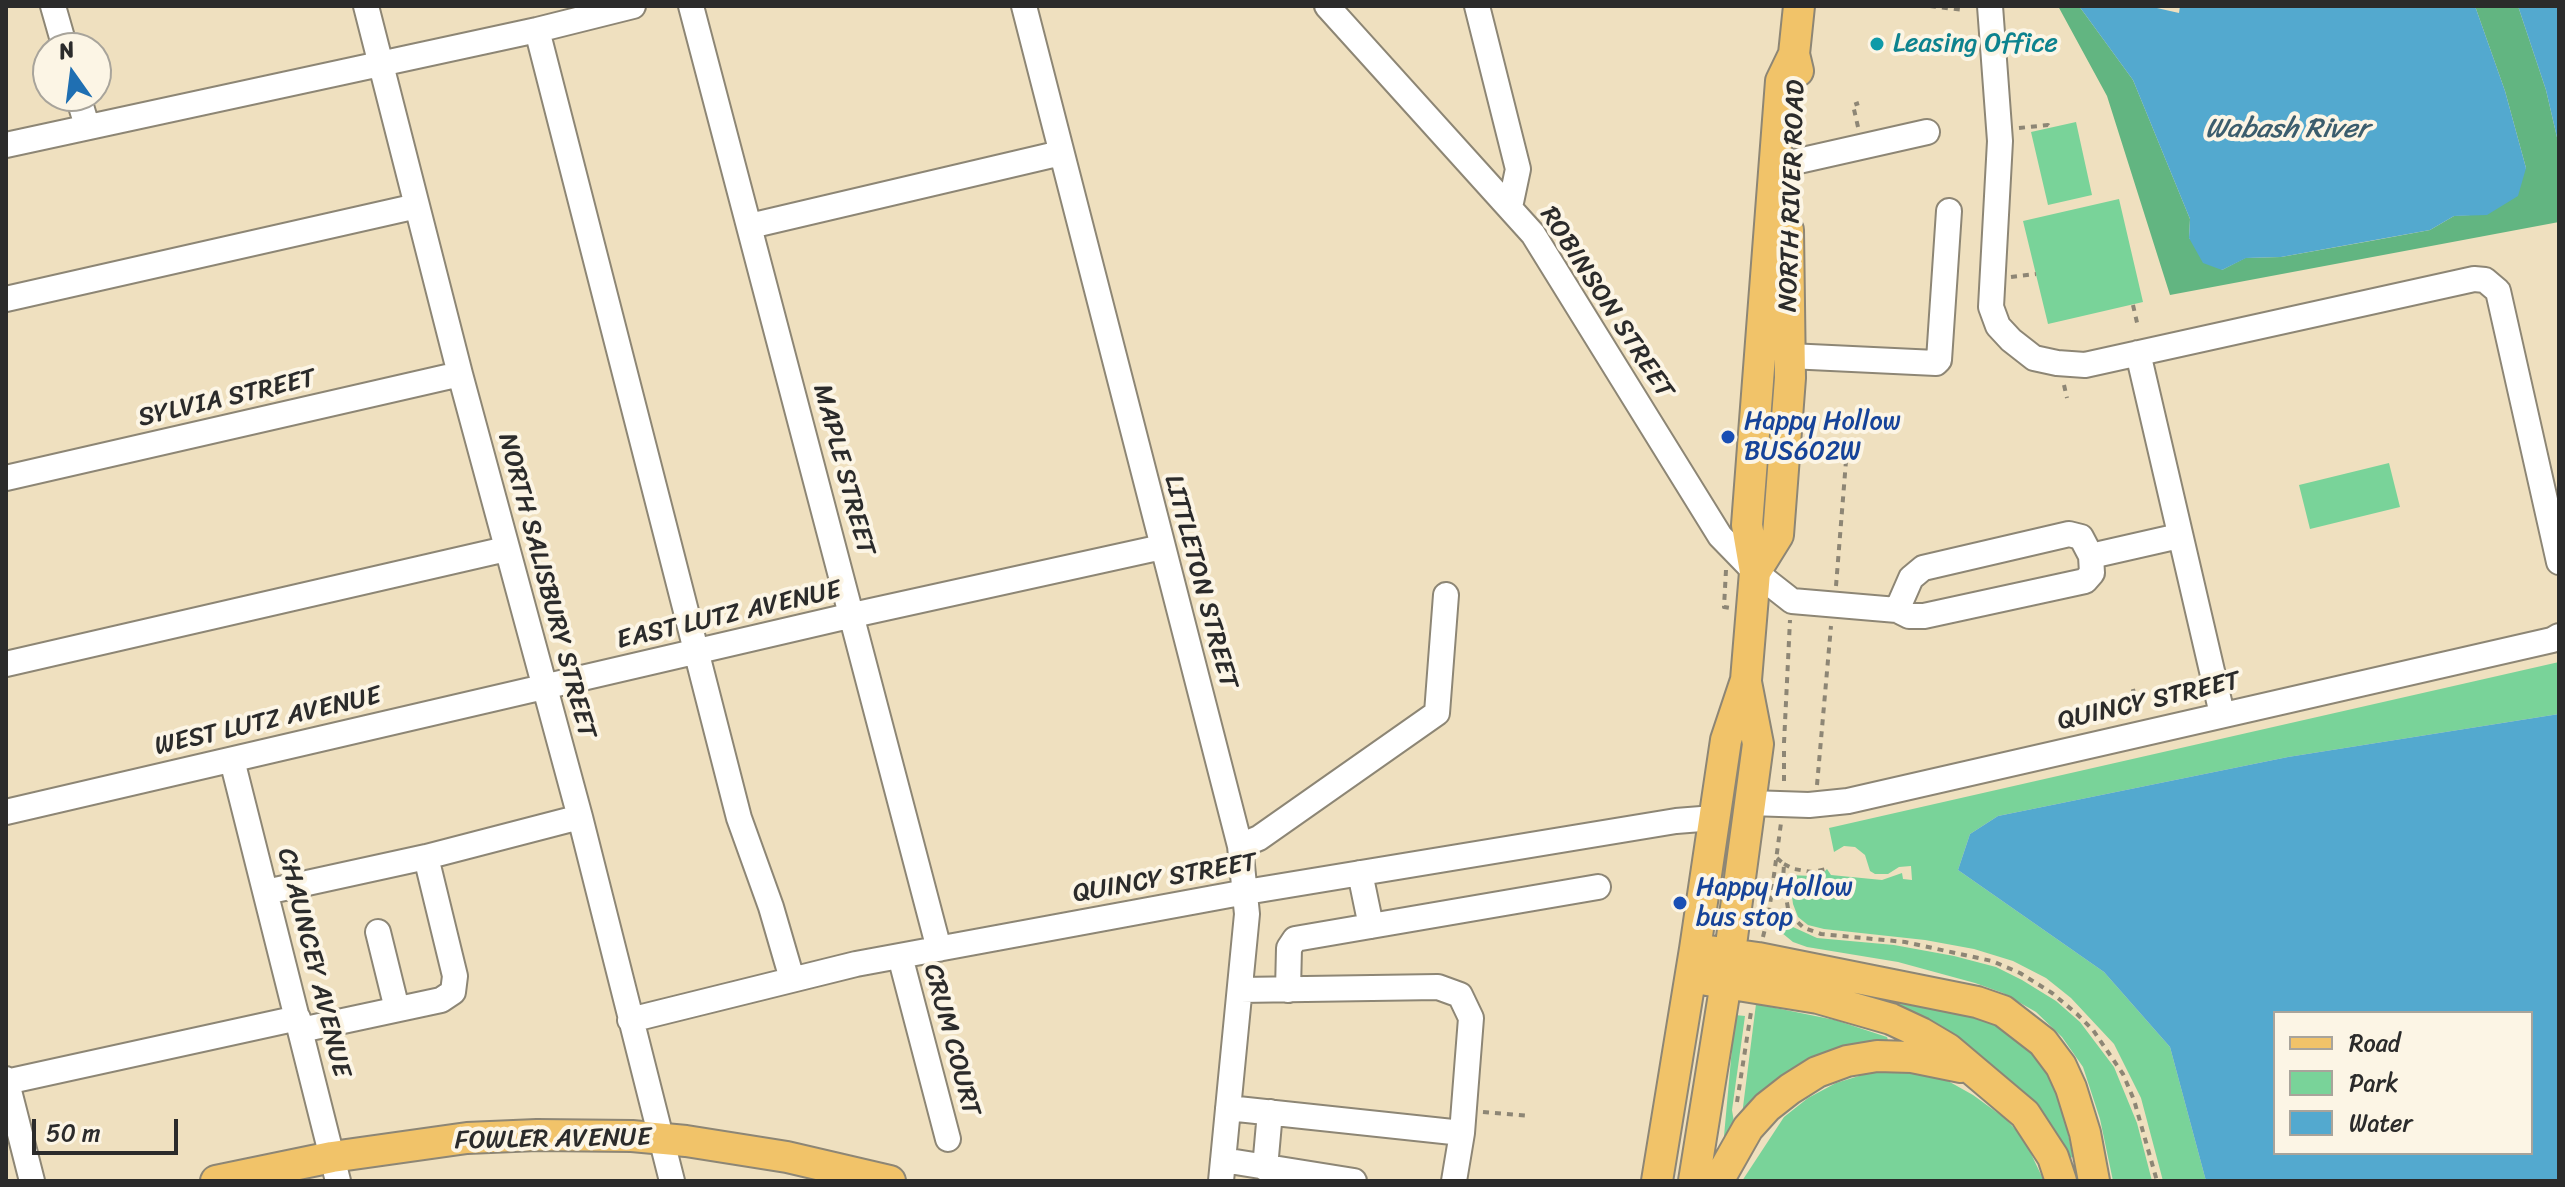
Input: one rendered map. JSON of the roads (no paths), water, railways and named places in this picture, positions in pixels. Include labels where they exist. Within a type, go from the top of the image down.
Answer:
[{"type":"main road","name":"NORTH RIVER ROAD","points":[[1755,572],[1778,535],[1789,356],[1787,243],[1801,83],[1794,54],[1799,6]]},
{"type":"main road","name":"NORTH RIVER ROAD","points":[[1657,1181],[1726,740],[1746,680],[1755,572],[1747,525],[1759,365],[1781,81],[1794,54]]},
{"type":"main road","name":"NORTH RIVER ROAD","points":[[1694,1181],[1728,968],[1758,744],[1746,680]]},
{"type":"main road","points":[[1693,963],[1977,1002],[2003,1011],[2043,1042],[2061,1066],[2085,1133],[2094,1181]]},
{"type":"main road","points":[[1728,968],[1891,1019],[1948,1049],[2025,1114],[2053,1157],[2061,1181]]},
{"type":"main road","points":[[1718,1181],[1748,1128],[1767,1107],[1817,1072],[1847,1061],[1877,1056],[1912,1057],[1971,1069]]},
{"type":"main road","name":"FOWLER AVENUE","points":[[216,1181],[335,1169],[467,1138],[537,1135],[661,1139],[787,1157],[890,1181]]},
{"type":"street","points":[[53,6],[60,32]]},
{"type":"street","name":"NORTH SALISBURY STREET","points":[[366,6],[506,549],[580,817],[672,1181]]},
{"type":"street","points":[[6,145],[537,30],[633,6]]},
{"type":"street","name":"MAPLE STREET","points":[[691,6],[939,949]]},
{"type":"street","name":"LITTLETON STREET","points":[[1024,6],[1240,846],[1247,914],[1222,1171]]},
{"type":"street","name":"ROBINSON STREET","points":[[1327,6],[1533,234],[1720,536],[1755,572],[1792,601],[1897,610],[1909,616],[1924,616],[2085,581],[2092,573],[2091,556]]},
{"type":"street","points":[[1477,6],[1518,169],[1510,207]]},
{"type":"street","points":[[1990,6],[2000,141],[1991,307],[1998,326],[2011,340],[2034,358],[2085,365],[2474,279],[2485,280],[2498,291],[2559,562]]},
{"type":"street","points":[[537,30],[739,818],[771,907],[792,979]]},
{"type":"street","points":[[83,112],[87,126]]},
{"type":"street","points":[[1794,162],[1927,132]]},
{"type":"street","points":[[750,226],[1061,153]]},
{"type":"street","points":[[6,299],[417,206]]},
{"type":"street","points":[[1789,356],[1936,363],[1939,360],[1949,211]]},
{"type":"street","points":[[2138,353],[2222,714]]},
{"type":"street","name":"SYLVIA STREET","points":[[6,478],[460,374]]},
{"type":"street","points":[[1897,610],[1911,578],[1923,568],[2069,534],[2081,537],[2091,556],[2179,536]]},
{"type":"street","name":"EAST LUTZ AVENUE","points":[[543,687],[1162,547]]},
{"type":"street","points":[[6,664],[506,549]]},
{"type":"street","points":[[1240,846],[1259,838],[1437,713],[1446,595]]},
{"type":"street","name":"QUINCY STREET","points":[[1750,803],[1809,805],[1848,801],[2559,636]]},
{"type":"street","name":"WEST LUTZ AVENUE","points":[[6,812],[543,687]]},
{"type":"street","name":"CHAUNCEY AVENUE","points":[[232,760],[335,1169]]},
{"type":"street","points":[[266,892],[426,857],[580,817]]},
{"type":"street","name":"QUINCY STREET","points":[[630,1020],[792,979],[900,956],[1246,892],[1676,821],[1714,818]]},
{"type":"street","points":[[32,1181],[6,1081],[299,1024],[397,1009],[441,1000],[453,992],[456,984],[426,857]]},
{"type":"street","points":[[1360,873],[1371,926]]},
{"type":"street","points":[[1288,990],[1289,948],[1295,939],[1598,887]]},
{"type":"street","points":[[378,932],[397,1009]]},
{"type":"street","name":"CRUM COURT","points":[[900,956],[948,1139]]},
{"type":"street","points":[[1240,990],[1438,987],[1460,995],[1471,1018],[1463,1121],[1454,1181]]},
{"type":"street","points":[[1228,1108],[1463,1121]]},
{"type":"street","points":[[1265,1168],[1270,1112]]},
{"type":"street","points":[[1222,1171],[1265,1168],[1354,1181]]},
{"type":"water","name":"Wabash River","points":[[2079,6],[2148,6],[2179,13],[2180,6],[2475,6],[2505,91],[2526,168],[2518,196],[2487,215],[2454,216],[2430,230],[2281,257],[2246,258],[2222,270],[2203,263],[2189,238],[2190,219],[2133,80]]},
{"type":"water","points":[[2518,6],[2559,6],[2559,146],[2546,90]]},
{"type":"water","points":[[2559,714],[2559,1181],[2206,1181],[2170,1047],[2104,972],[1958,870],[1970,834],[1998,816],[2288,757]]},
{"type":"place","name":"Leasing Office","points":[[1877,44]]},
{"type":"place","name":"Happy Hollow BUS602W","points":[[1728,437]]},
{"type":"place","name":"Happy Hollow bus stop","points":[[1680,903]]}]
